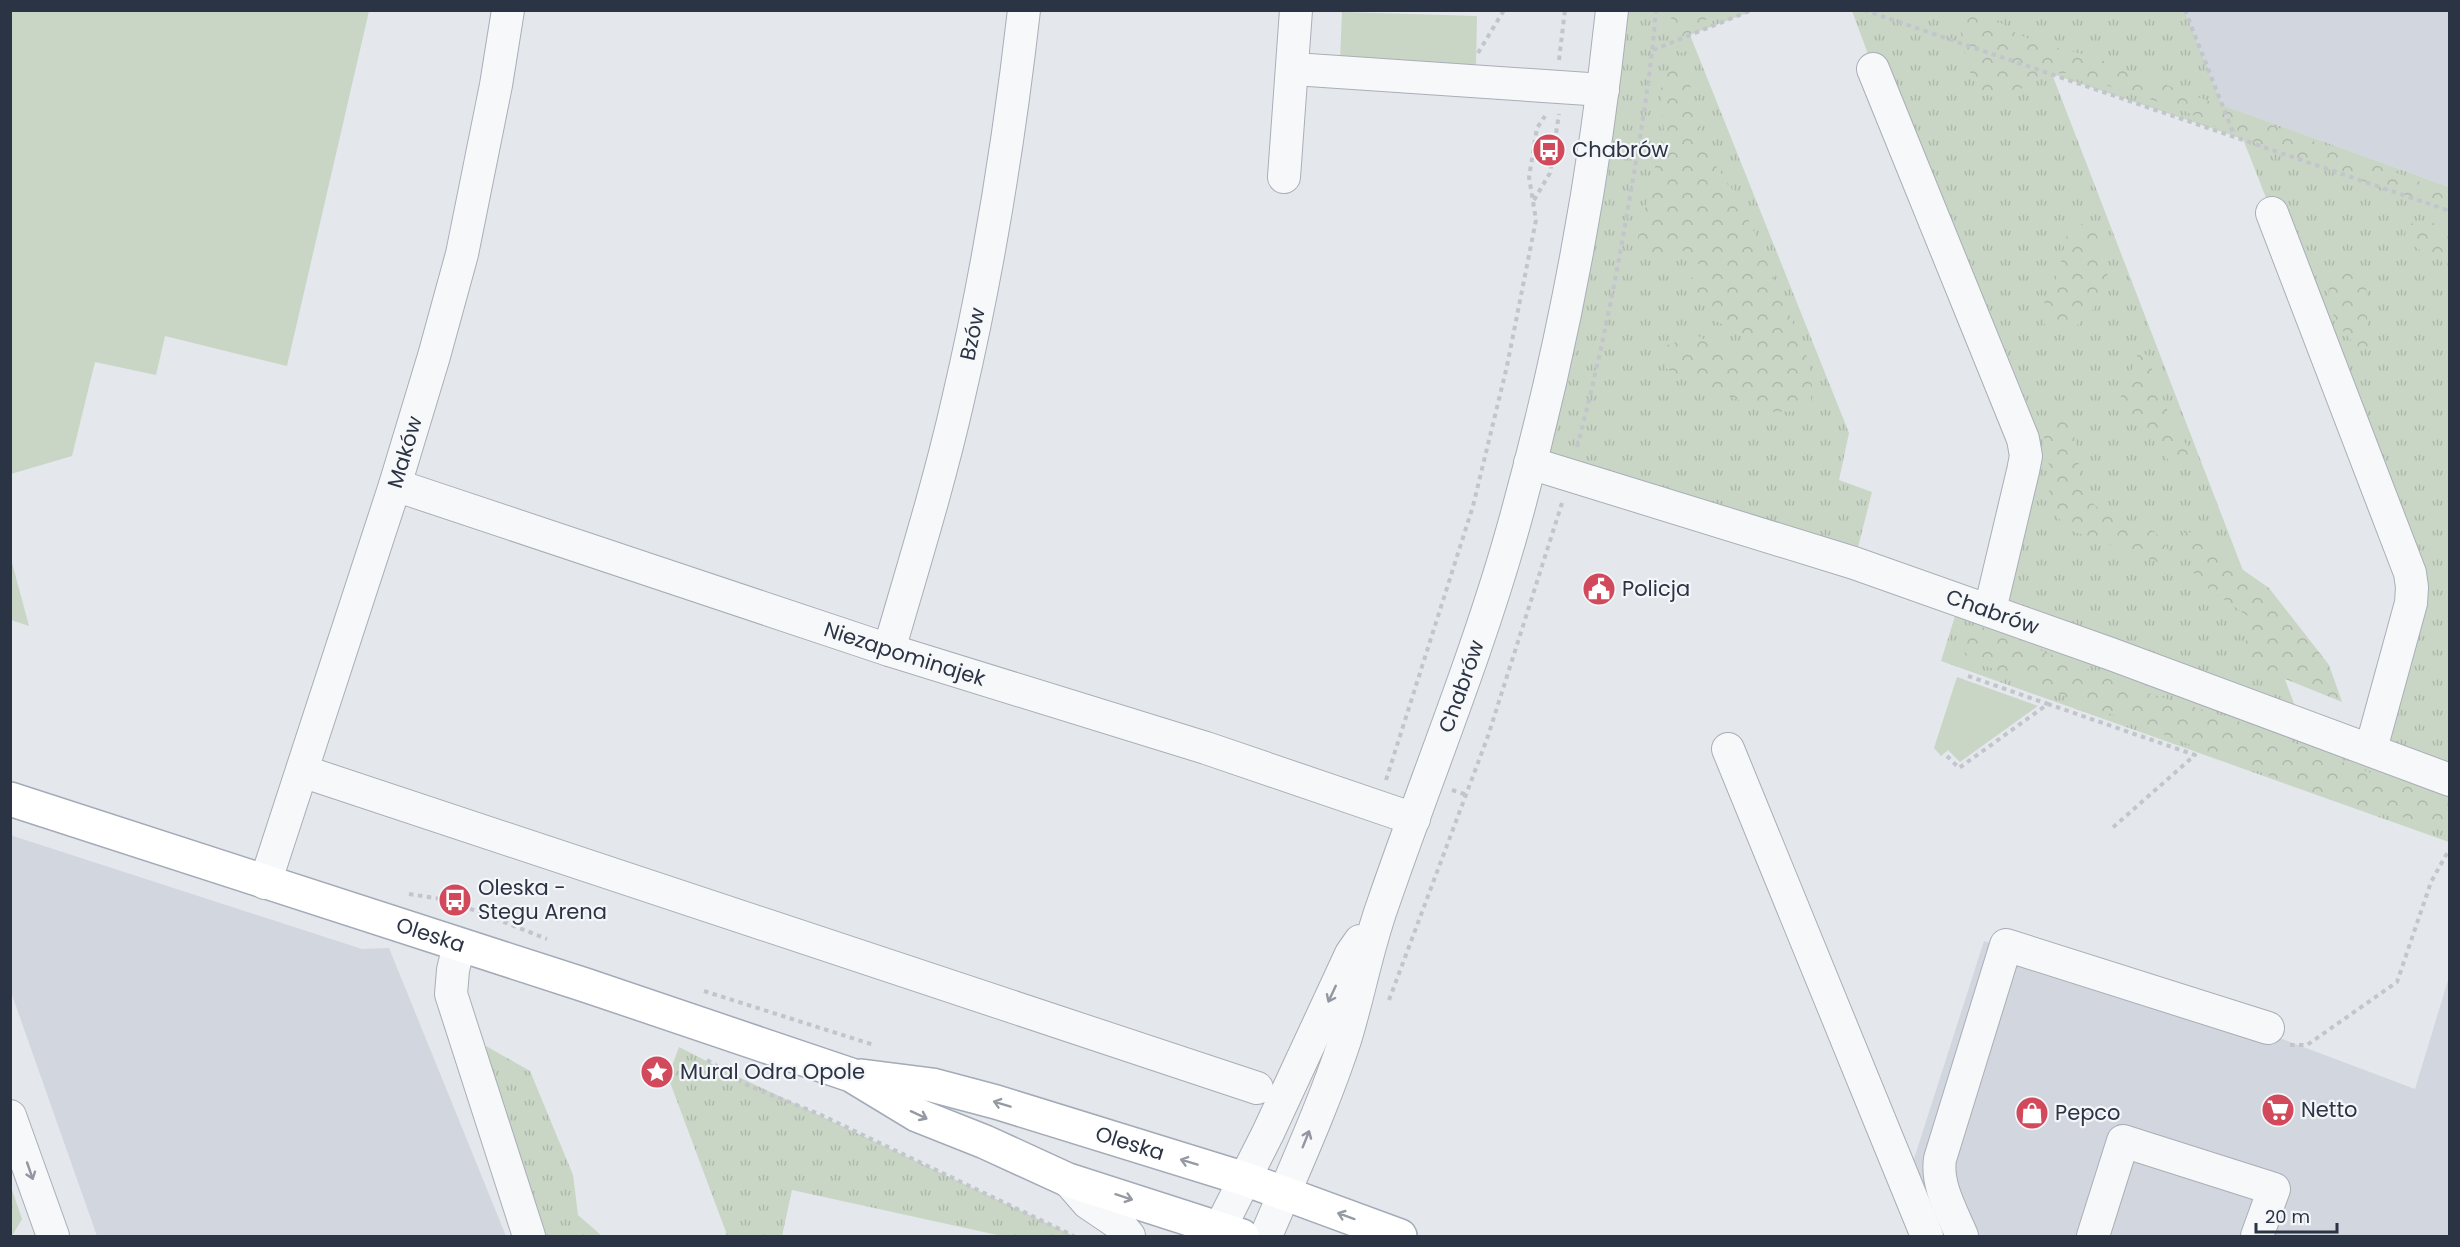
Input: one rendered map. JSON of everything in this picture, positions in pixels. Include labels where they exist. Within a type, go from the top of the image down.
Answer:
[{"type":"main road","name":"Oleska","points":[[10,799],[596,989],[851,1075],[932,1085],[1008,1106],[1245,1179],[1401,1236]]},
{"type":"main road","name":"Oleska","points":[[851,1075],[917,1115],[985,1142],[1068,1180],[1226,1234]]},
{"type":"street","name":"Maków","points":[[265,883],[395,485],[434,356],[462,254],[496,85],[508,10]]},
{"type":"street","name":"Bzów","points":[[889,650],[940,471],[970,345],[1006,150],[1024,10]]},
{"type":"street","points":[[1284,177],[1294,69],[1296,10]]},
{"type":"street","name":"Chabrów","points":[[1266,1236],[1344,1041],[1382,907],[1468,672],[1514,524],[1566,307],[1603,90],[1612,10]]},
{"type":"street","points":[[1294,69],[1603,90]]},
{"type":"street","points":[[1873,69],[2023,439],[2026,456],[1990,610]]},
{"type":"street","points":[[2272,213],[2410,573],[2411,603],[2372,749]]},
{"type":"street","name":"Chabrów","points":[[1530,463],[1854,563],[2372,749],[2450,780]]},
{"type":"street","name":"Niezapominajek","points":[[395,485],[889,650],[1206,748],[1414,819]]},
{"type":"street","points":[[1728,749],[1927,1236]]},
{"type":"street","points":[[302,771],[1257,1088]]},
{"type":"street","name":"Chabrów","points":[[1226,1234],[1245,1179],[1351,954],[1382,907]]},
{"type":"street","points":[[459,945],[453,970],[451,994],[529,1236]]},
{"type":"street","points":[[1962,1236],[1941,1185],[1938,1170],[2007,945],[2279,1036]]},
{"type":"street","points":[[10,1116],[53,1236]]},
{"type":"street","points":[[2093,1236],[2123,1141],[2274,1189],[2257,1236]]},
{"type":"street","points":[[1068,1180],[1088,1203],[1119,1224],[1130,1236]]},
{"type":"path","points":[[1559,63],[1565,10]]},
{"type":"path","points":[[1653,50],[1752,10]]},
{"type":"path","points":[[1864,10],[2450,211]]},
{"type":"path","points":[[2185,10],[2234,136]]},
{"type":"path","points":[[1533,201],[1550,173],[1560,116],[1556,109]]},
{"type":"path","points":[[1379,807],[1478,487],[1519,309],[1536,220],[1529,177],[1537,128],[1547,112]]},
{"type":"path","points":[[1968,676],[2195,755],[2110,830]]},
{"type":"path","points":[[1947,756],[1959,768],[2048,704]]},
{"type":"path","points":[[2279,1036],[2307,1045],[2397,982],[2431,882],[2450,848]]},
{"type":"path","points":[[701,1057],[748,1086],[819,1114],[1074,1236]]},
{"type":"shaded area","points":[[2185,11],[2449,11],[2449,187],[2222,105]]},
{"type":"shaded area","points":[[10,835],[362,949],[389,948],[506,1236],[97,1236],[11,992]]},
{"type":"shaded area","points":[[1984,941],[2170,997],[2415,1089],[2449,977],[2449,1236],[1941,1236],[1912,1165]]},
{"type":"green space","points":[[11,10],[369,11],[287,366],[165,336],[156,375],[95,362],[72,456],[11,474]]},
{"type":"green space","points":[[1670,10],[1733,11],[1707,19],[1691,29],[1691,46],[1687,51],[1681,53],[1676,45]]},
{"type":"green space","points":[[1612,11],[1752,11],[1690,35],[1849,433],[1839,480],[1872,492],[1854,563],[1530,463]]},
{"type":"green space","points":[[1852,11],[2185,11],[2222,105],[2449,187],[2449,842],[1941,661],[1960,600],[1989,610],[2023,471]],"holes":[[[2052,74],[2243,139],[2272,213],[2411,603],[2371,749],[2302,724]]]},
{"type":"green space","points":[[1958,11],[1992,11],[2008,28],[2034,41],[2088,55],[2449,193],[2449,211],[2234,136],[2183,110],[2069,73],[2042,76],[2006,96],[1995,97],[1986,94],[1979,89],[1970,71]]},
{"type":"green space","points":[[1342,12],[1477,16],[1476,65],[1340,61]]},
{"type":"green space","points":[[1671,65],[1681,66],[1687,73],[1703,138],[1712,160],[1737,196],[1808,359],[1812,386],[1811,400],[1802,411],[1770,412],[1679,377],[1666,368],[1662,348],[1696,335],[1719,347],[1740,351],[1744,347],[1742,335],[1716,321],[1711,306],[1688,287],[1695,273],[1703,269],[1689,254],[1679,249],[1665,252],[1650,261],[1640,256],[1636,245],[1664,131],[1660,91]]},
{"type":"green space","points":[[2413,222],[2431,222],[2449,229],[2449,268],[2438,259],[2420,250],[2405,236],[2406,230]]},
{"type":"green space","points":[[2080,223],[2095,231],[2106,265],[2108,279],[2106,291],[2087,316],[2076,326],[2058,330],[2045,326],[2045,302],[2059,271],[2069,228]]},
{"type":"green space","points":[[2340,272],[2355,273],[2363,277],[2366,286],[2368,346],[2359,348],[2344,332],[2332,312],[2329,291],[2332,281]]},
{"type":"green space","points":[[2139,351],[2147,355],[2176,434],[2188,448],[2188,466],[2179,468],[2164,456],[2151,433],[2124,418],[2118,404]]},
{"type":"green space","points":[[2060,417],[2066,420],[2076,441],[2081,485],[2085,497],[2104,513],[2148,527],[2161,538],[2174,560],[2173,565],[2169,566],[2072,531],[2055,515],[2048,498],[2052,475],[2044,446],[2044,433],[2051,420]]},
{"type":"green space","points":[[2183,528],[2269,588],[2329,665],[2342,702],[2243,662],[2249,617],[2195,579]]},
{"type":"green space","points":[[11,559],[29,626],[11,620]]},
{"type":"green space","points":[[1967,626],[1979,626],[2148,693],[2233,719],[2391,781],[2434,785],[2449,800],[2449,820],[2439,827],[2317,794],[1971,660],[1958,643],[1960,634]]},
{"type":"green space","points":[[1957,677],[2038,706],[1960,762],[1948,750],[1941,756],[1934,748]]},
{"type":"green space","points":[[486,1046],[530,1071],[573,1175],[578,1215],[602,1236],[529,1236],[473,1066]]},
{"type":"green space","points":[[679,1047],[1074,1236],[1002,1236],[792,1190],[782,1236],[725,1236],[726,1232],[668,1077]]},
{"type":"green space","points":[[11,1187],[22,1219],[10,1236]]},
{"type":"place","name":"Chabrów","points":[[1549,150]]},
{"type":"place","name":"Policja","points":[[1599,589]]},
{"type":"place","name":"Oleska - Stegu Arena","points":[[455,900]]},
{"type":"place","name":"Mural Odra Opole","points":[[657,1072]]},
{"type":"place","name":"Netto","points":[[2278,1110]]},
{"type":"place","name":"Pepco","points":[[2032,1113]]}]
